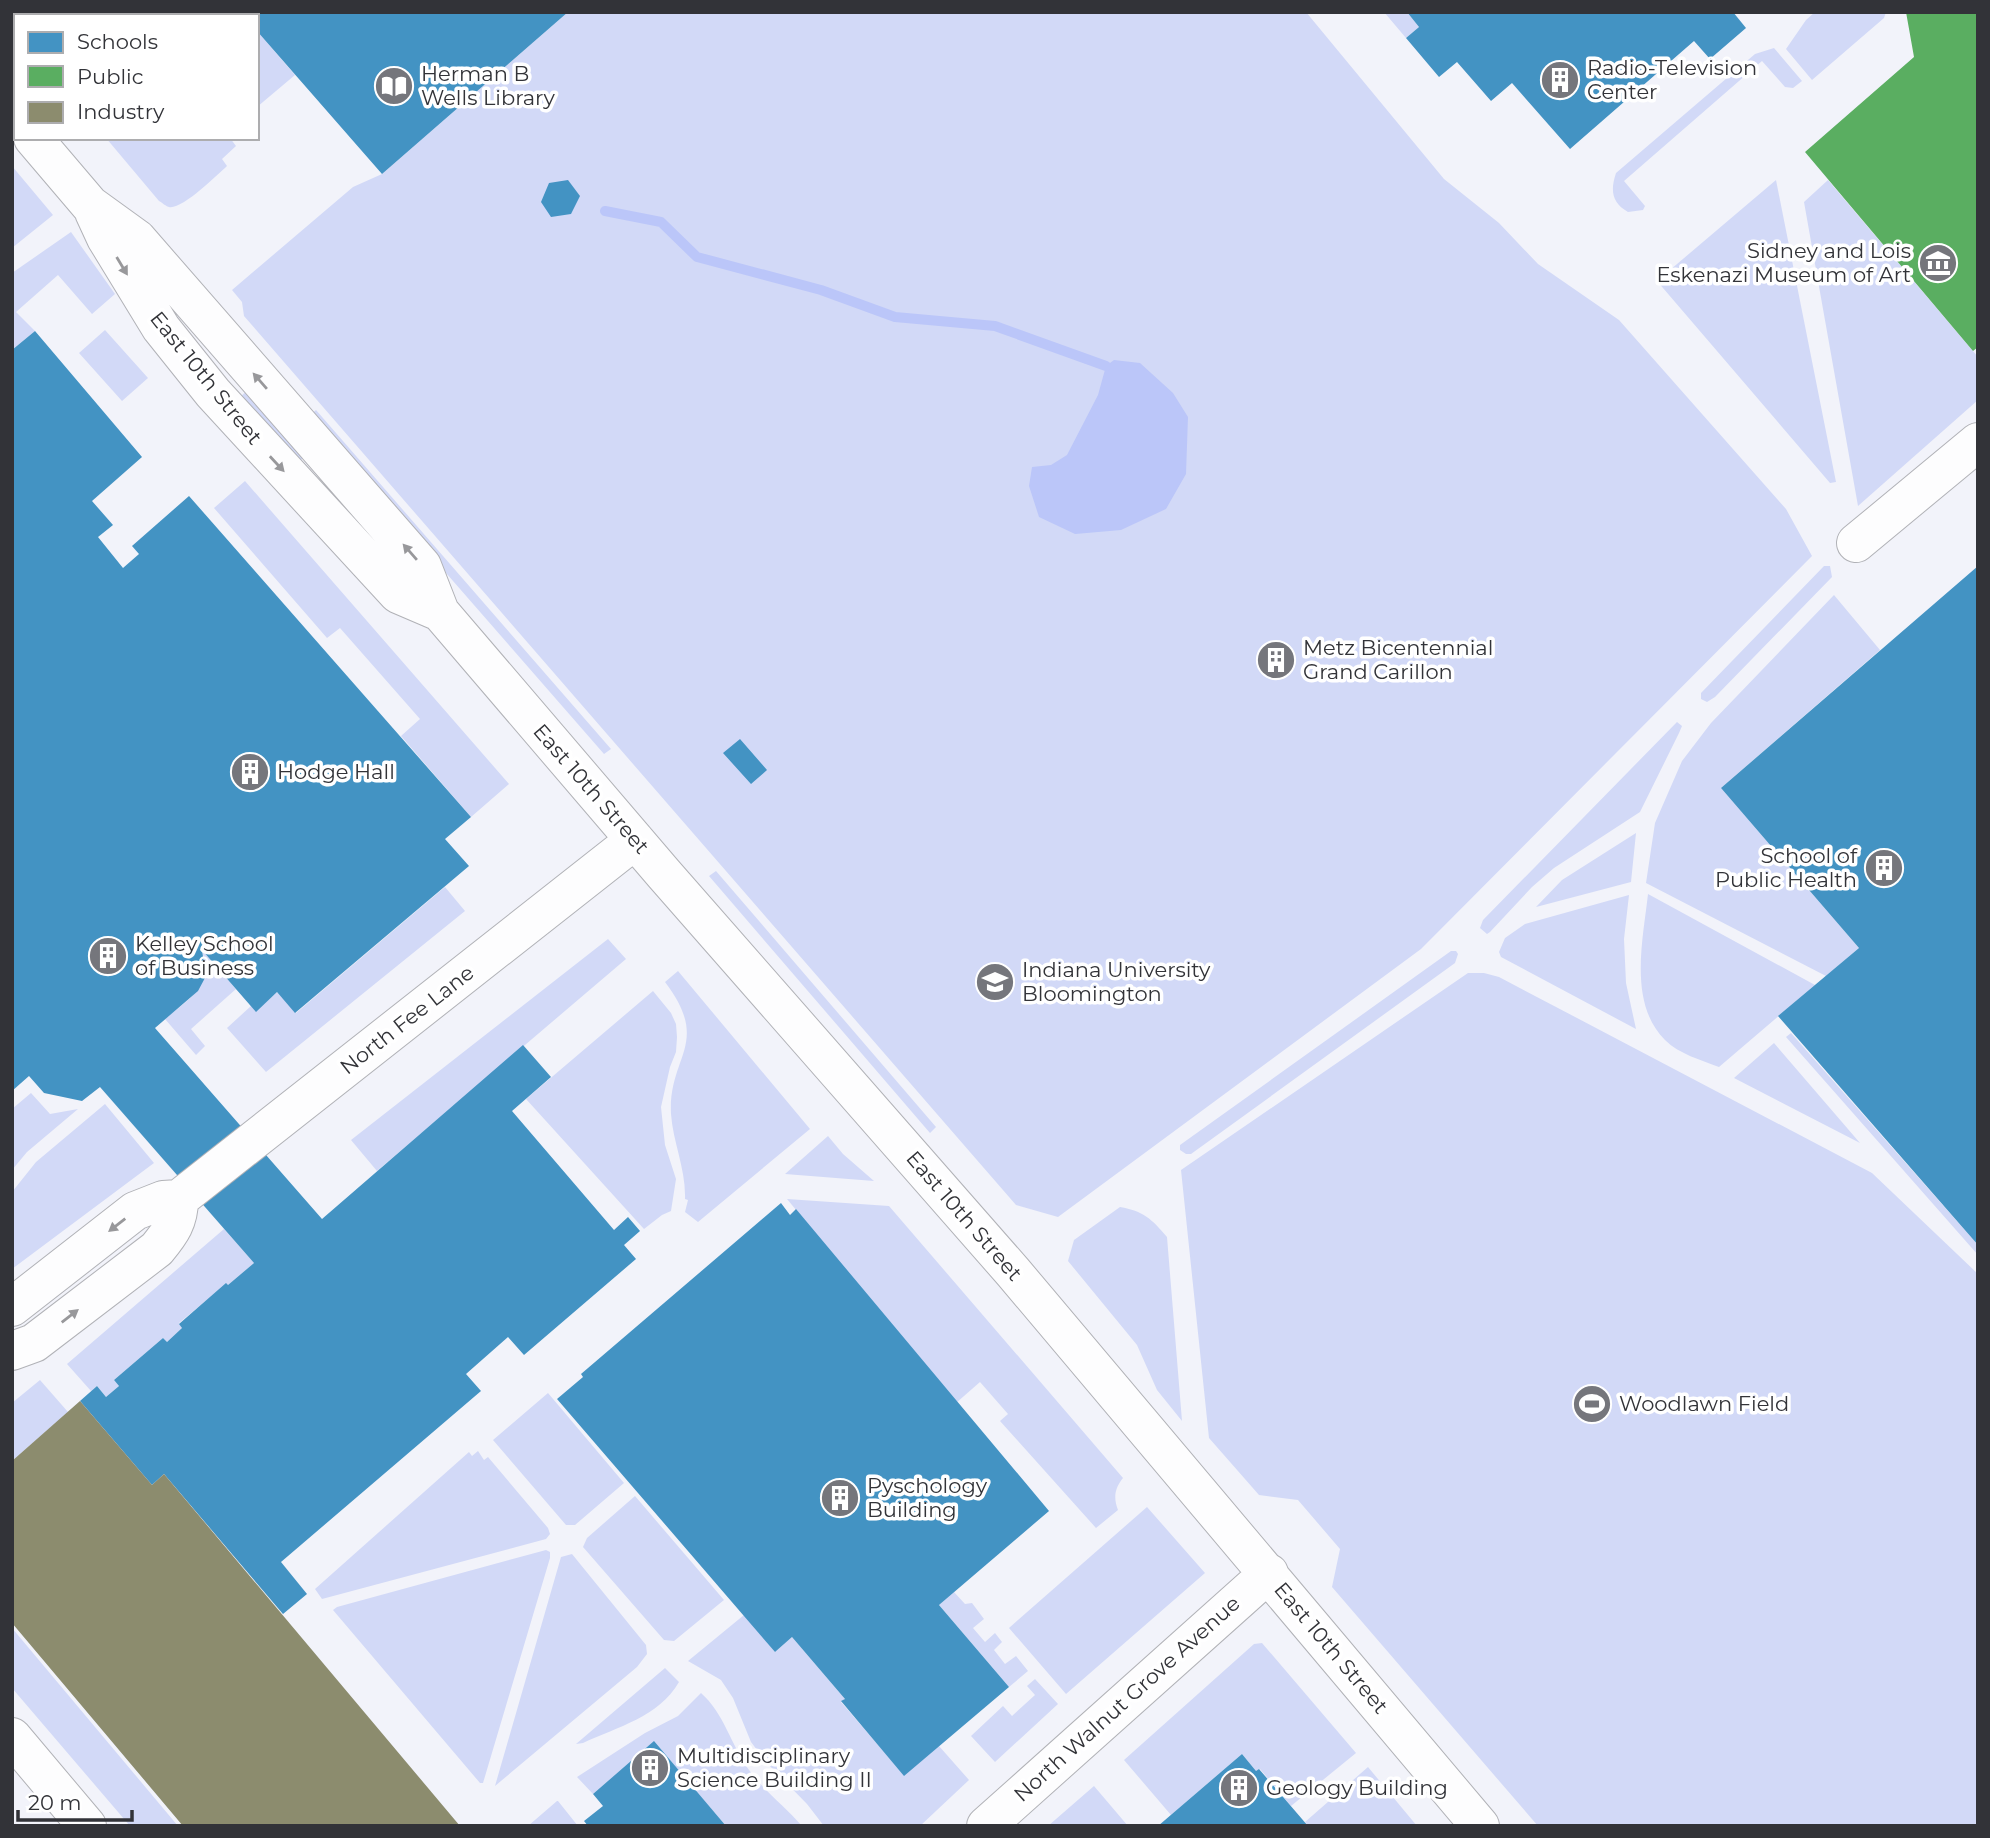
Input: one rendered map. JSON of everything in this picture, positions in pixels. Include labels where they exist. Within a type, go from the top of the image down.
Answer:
[{"type":"street","name":"East 10th Street","points":[[35,140],[90,205],[137,239],[422,566],[440,612],[635,840],[1013,1272],[1269,1573],[1479,1826]]},
{"type":"street","points":[[1856,543],[1978,442]]},
{"type":"street","name":"North Fee Lane","points":[[12,1307],[135,1211],[163,1200],[179,1199],[635,840]]},
{"type":"street","points":[[12,1350],[34,1343],[158,1248],[171,1233],[179,1216],[179,1199]]},
{"type":"street","name":"North Walnut Grove Avenue","points":[[986,1826],[1269,1573]]},
{"type":"street","points":[[12,1737],[88,1826]]},
{"type":"shaded area","points":[[19,12],[124,14],[20,14]]},
{"type":"shaded area","points":[[568,12],[1306,12],[1444,179],[1499,223],[1538,264],[1619,320],[1786,509],[1812,556],[1421,949],[1058,1217],[1016,1205],[244,316],[242,302],[232,290],[353,187],[382,174]]},
{"type":"shaded area","points":[[1384,12],[1407,12],[1419,27],[1406,38]]},
{"type":"shaded area","points":[[1815,12],[1886,12],[1884,18],[1812,80],[1786,49],[1806,20]]},
{"type":"shaded area","points":[[259,33],[295,75],[259,105]]},
{"type":"shaded area","points":[[1774,48],[1802,81],[1793,88],[1785,87],[1762,61],[1624,181],[1645,206],[1643,210],[1628,212],[1619,205],[1613,191],[1616,173],[1755,54]]},
{"type":"shaded area","points":[[108,140],[232,140],[236,146],[222,159],[227,166],[216,177],[190,198],[175,206],[169,207],[159,201]]},
{"type":"shaded area","points":[[12,166],[53,215],[12,248]]},
{"type":"shaded area","points":[[1776,180],[1836,482],[1830,483],[1657,281]]},
{"type":"shaded area","points":[[1828,180],[1978,357],[1978,400],[1858,506],[1804,202]]},
{"type":"shaded area","points":[[71,232],[115,294],[92,314],[58,275],[16,312],[35,331],[12,350],[12,273]]},
{"type":"shaded area","points":[[105,330],[148,378],[122,401],[79,353]]},
{"type":"shaded area","points":[[254,384],[311,452],[297,463],[235,402]]},
{"type":"shaded area","points":[[316,410],[611,749],[604,754],[309,416]]},
{"type":"shaded area","points":[[245,481],[509,784],[471,817],[401,736],[420,719],[340,628],[327,638],[214,508]]},
{"type":"shaded area","points":[[1824,566],[1830,566],[1832,577],[1715,697],[1707,702],[1701,699],[1701,693]]},
{"type":"shaded area","points":[[1834,595],[1880,650],[1721,788],[1859,948],[1826,976],[1646,883],[1655,823],[1682,761],[1711,723]]},
{"type":"shaded area","points":[[1677,722],[1682,726],[1640,812],[1554,868],[1532,887],[1490,932],[1487,934],[1480,928],[1483,920]]},
{"type":"shaded area","points":[[1636,833],[1631,882],[1536,907],[1562,880]]},
{"type":"shaded area","points":[[716,871],[936,1127],[930,1133],[709,876]]},
{"type":"shaded area","points":[[445,887],[465,911],[266,1072],[227,1028],[251,1006],[256,1011],[277,992],[296,1013]]},
{"type":"shaded area","points":[[1648,894],[1815,985],[1719,1067],[1683,1053],[1665,1040],[1653,1025],[1642,990],[1641,951]]},
{"type":"shaded area","points":[[1629,895],[1624,939],[1626,983],[1636,1029],[1501,957],[1499,952],[1505,938],[1525,924]]},
{"type":"shaded area","points":[[608,939],[626,959],[377,1171],[351,1140]]},
{"type":"shaded area","points":[[202,950],[236,989],[191,1029],[205,1046],[196,1055],[165,1019],[191,998],[202,983]]},
{"type":"shaded area","points":[[1451,951],[1458,954],[1455,963],[1191,1154],[1180,1150],[1180,1145]]},
{"type":"shaded area","points":[[678,971],[810,1129],[698,1222],[685,1212],[688,1200],[685,1199],[684,1177],[671,1114],[675,1077],[687,1035],[679,1003],[665,982]]},
{"type":"shaded area","name":"Woodlawn Field","points":[[1468,973],[1499,977],[1872,1173],[1978,1274],[1978,1826],[1538,1826],[1332,1587],[1340,1549],[1298,1500],[1259,1495],[1209,1438],[1181,1170]]},
{"type":"shaded area","points":[[653,991],[671,1013],[676,1024],[676,1052],[661,1107],[665,1145],[676,1179],[671,1211],[644,1229],[526,1099]]},
{"type":"shaded area","points":[[1791,1033],[1978,1245],[1978,1255],[1786,1037]]},
{"type":"shaded area","points":[[1774,1043],[1860,1143],[1734,1078]]},
{"type":"shaded area","points":[[31,1093],[50,1114],[78,1109],[27,1152],[12,1170],[12,1109]]},
{"type":"shaded area","points":[[105,1104],[154,1163],[12,1269],[12,1192],[36,1162]]},
{"type":"shaded area","points":[[828,1136],[843,1154],[874,1181],[785,1174]]},
{"type":"shaded area","points":[[787,1199],[889,1206],[1123,1478],[1116,1493],[1118,1510],[1096,1528],[1000,1421],[1008,1414],[980,1382],[956,1403]]},
{"type":"shaded area","points":[[1120,1207],[1147,1217],[1167,1237],[1182,1421],[1157,1390],[1137,1345],[1068,1261],[1074,1240]]},
{"type":"shaded area","points":[[224,1229],[254,1263],[179,1323],[182,1328],[167,1342],[163,1338],[114,1380],[119,1386],[106,1397],[97,1386],[91,1391],[67,1364]]},
{"type":"shaded area","points":[[40,1380],[68,1412],[12,1461],[12,1403]]},
{"type":"shaded area","points":[[548,1393],[624,1483],[575,1525],[566,1525],[493,1440]]},
{"type":"shaded area","points":[[478,1451],[484,1460],[488,1457],[548,1528],[550,1534],[546,1539],[322,1599],[315,1589],[469,1452],[472,1456]]},
{"type":"shaded area","points":[[635,1496],[724,1600],[674,1641],[664,1640],[583,1547],[587,1538]]},
{"type":"shaded area","points":[[1147,1507],[1205,1573],[1066,1694],[1009,1628]]},
{"type":"shaded area","points":[[546,1550],[550,1552],[550,1558],[483,1783],[480,1783],[333,1610]]},
{"type":"shaded area","points":[[572,1554],[646,1645],[647,1654],[637,1667],[495,1786],[561,1557]]},
{"type":"shaded area","points":[[954,1592],[965,1604],[972,1603],[984,1619],[973,1628],[985,1642],[995,1633],[1002,1642],[994,1650],[1005,1664],[1016,1656],[1028,1671],[1009,1687],[939,1605]]},
{"type":"shaded area","points":[[744,1615],[775,1652],[792,1637],[845,1699],[841,1702],[904,1775],[939,1746],[969,1780],[920,1826],[824,1826],[751,1742],[733,1698],[721,1680],[688,1661]]},
{"type":"shaded area","points":[[12,1628],[178,1826],[130,1826],[12,1688]]},
{"type":"shaded area","points":[[1262,1643],[1356,1753],[1291,1806],[1260,1769],[1256,1771],[1242,1754],[1171,1815],[1124,1760],[1254,1644]]},
{"type":"shaded area","points":[[665,1668],[679,1682],[660,1704],[636,1720],[576,1744]]},
{"type":"shaded area","points":[[1035,1679],[1058,1704],[995,1762],[971,1736],[1003,1706],[1012,1716],[1035,1695],[1027,1686]]},
{"type":"shaded area","points":[[701,1693],[716,1710],[749,1770],[802,1826],[726,1826],[654,1742],[593,1794],[577,1777],[645,1733],[678,1716]]},
{"type":"shaded area","points":[[1368,1767],[1417,1826],[1308,1826],[1305,1822]]},
{"type":"shaded area","points":[[1094,1786],[1128,1826],[1048,1826]]},
{"type":"shaded area","points":[[557,1801],[578,1826],[528,1826]]},
{"type":"water","points":[[1114,360],[1140,363],[1173,393],[1188,417],[1186,474],[1166,509],[1121,530],[1075,534],[1039,517],[1029,486],[1032,467],[1051,465],[1067,455],[1098,395],[1106,366]]},
{"type":"building: Schools","name":"Herman B Wells Library","points":[[241,12],[568,12],[382,174],[259,33],[259,14]]},
{"type":"building: Schools","name":"Radio-Television Center","points":[[1407,12],[1733,12],[1746,28],[1710,59],[1694,41],[1570,149],[1512,83],[1491,101],[1457,62],[1439,77],[1406,38],[1419,27]]},
{"type":"building: Schools","points":[[568,180],[580,196],[571,214],[551,217],[541,202],[549,183]]},
{"type":"building: Schools","points":[[35,331],[142,457],[92,501],[113,525],[98,537],[123,568],[139,554],[132,546],[189,496],[471,817],[445,839],[469,866],[295,1013],[277,992],[256,1012],[202,950],[206,976],[198,991],[155,1028],[322,1219],[523,1045],[551,1077],[512,1111],[614,1230],[628,1217],[640,1231],[624,1245],[636,1259],[524,1355],[508,1337],[466,1374],[481,1391],[281,1562],[307,1594],[283,1614],[164,1474],[152,1485],[80,1401],[97,1386],[106,1397],[119,1386],[114,1380],[163,1338],[167,1342],[182,1328],[179,1324],[226,1283],[228,1285],[254,1263],[100,1087],[82,1101],[44,1093],[29,1076],[12,1091],[12,350]]},
{"type":"building: Schools","name":"School of Public Health","points":[[1978,566],[1978,1245],[1778,1016],[1859,948],[1721,788]]},
{"type":"building: Schools","name":"Metz Bicentennial Grand Carillon","points":[[1275,643],[1289,650],[1292,668],[1279,678],[1262,671],[1260,652]]},
{"type":"building: Schools","points":[[740,739],[767,770],[751,784],[723,753]]},
{"type":"building: Schools","name":"Pyschology Building","points":[[781,1203],[790,1215],[796,1209],[1049,1511],[939,1605],[1009,1687],[904,1776],[841,1701],[845,1699],[792,1637],[775,1652],[557,1399],[583,1377],[581,1374]]},
{"type":"building: Schools","name":"Multidisciplinary Science Building II","points":[[654,1741],[726,1826],[588,1826],[584,1821],[603,1806],[593,1794]]},
{"type":"building: Schools","name":"Geology Building","points":[[1242,1754],[1256,1771],[1259,1769],[1308,1826],[1158,1826]]},
{"type":"building: Public","name":"Sidney and Lois Eskenazi Museum of Art","points":[[1906,12],[1978,12],[1978,347],[1973,351],[1805,152],[1914,57]]},
{"type":"building: Industry","points":[[80,1401],[152,1485],[164,1474],[460,1826],[183,1826],[12,1623],[12,1461]]},
{"type":"waterway","points":[[605,211],[661,222],[697,257],[821,290],[895,317],[995,326],[1106,366]]},
{"type":"place","name":"Radio-Television Center","points":[[1560,80]]},
{"type":"place","name":"Herman B Wells Library","points":[[394,86]]},
{"type":"place","name":"Sidney and Lois Eskenazi Museum of Art","points":[[1938,263]]},
{"type":"place","name":"Metz Bicentennial Grand Carillon","points":[[1276,660]]},
{"type":"place","name":"Hodge Hall","points":[[250,772]]},
{"type":"place","name":"School of Public Health","points":[[1884,868]]},
{"type":"place","name":"Kelley School of Business","points":[[108,956]]},
{"type":"place","name":"Indiana University Bloomington","points":[[995,982]]},
{"type":"place","name":"Woodlawn Field","points":[[1592,1404]]},
{"type":"place","name":"Pyschology Building","points":[[840,1498]]},
{"type":"place","name":"Multidisciplinary Science Building II","points":[[650,1768]]},
{"type":"place","name":"Geology Building","points":[[1239,1788]]}]
